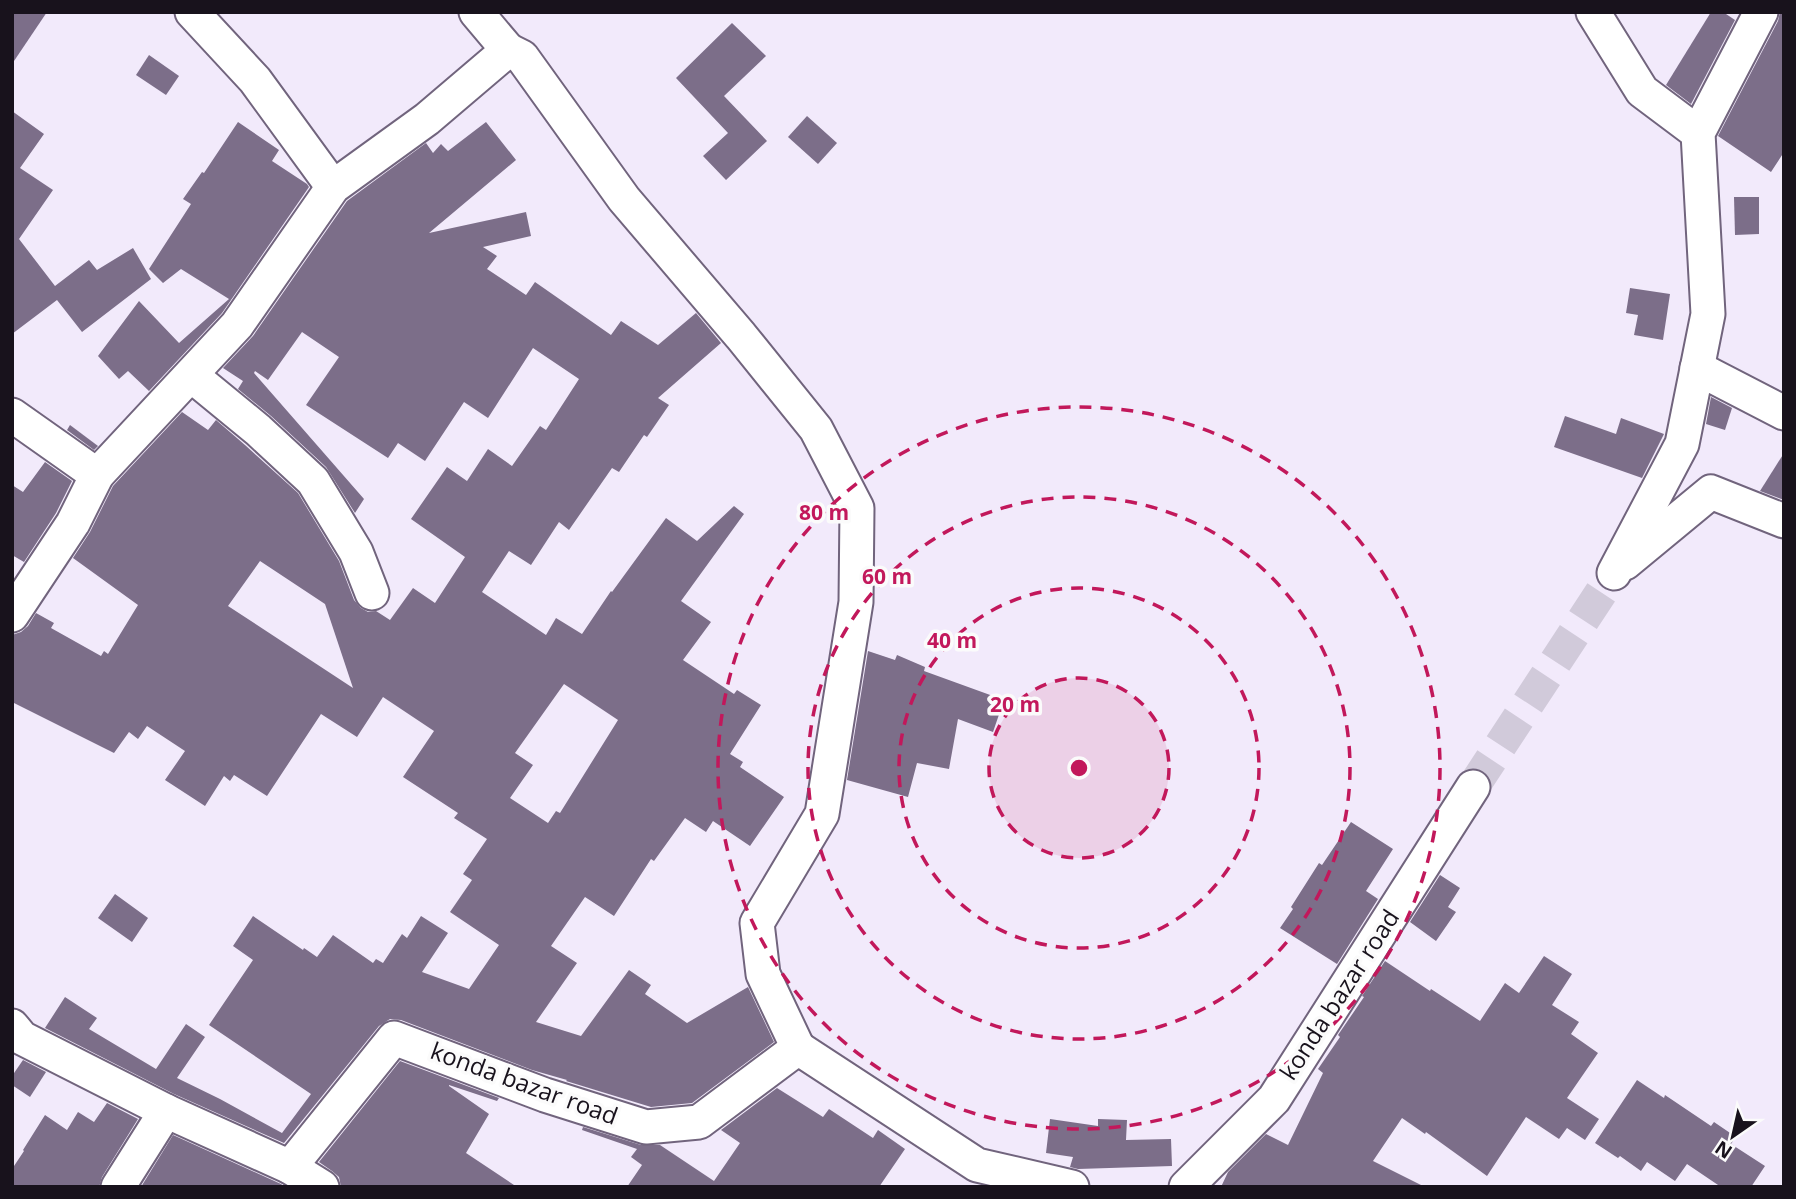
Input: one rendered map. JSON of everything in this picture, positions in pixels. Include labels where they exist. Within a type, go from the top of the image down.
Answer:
[{"type":"street","points":[[192,12],[255,80],[333,187]]},
{"type":"street","points":[[476,12],[508,50],[522,57],[624,199],[817,429],[857,508],[856,602],[822,814],[757,923],[763,974],[799,1048],[972,1176],[1072,1187]]},
{"type":"street","points":[[1593,12],[1642,91],[1698,133]]},
{"type":"street","points":[[1761,12],[1698,133],[1708,314],[1682,444],[1614,573],[1711,492],[1784,521]]},
{"type":"street","points":[[12,615],[73,523],[97,475],[237,325],[333,187],[426,119],[508,50]]},
{"type":"street","points":[[1697,368],[1784,413]]},
{"type":"street","points":[[191,375],[258,430],[313,481],[356,552],[372,593]]},
{"type":"street","points":[[12,415],[97,475]]},
{"type":"street","name":"konda bazar road","points":[[1186,1187],[1274,1099],[1473,787]]},
{"type":"street","points":[[12,1026],[22,1038],[166,1111],[290,1167],[322,1187]]},
{"type":"street","name":"konda bazar road","points":[[290,1167],[394,1038],[545,1095],[646,1127],[699,1122],[799,1048]]},
{"type":"street","points":[[118,1187],[166,1111]]},
{"type":"building","points":[[12,12],[47,12],[12,64]]},
{"type":"building","points":[[1711,12],[1723,12],[1735,20],[1691,104],[1666,85]]},
{"type":"building","points":[[1780,12],[1784,12],[1784,152],[1771,172],[1718,136],[1778,21]]},
{"type":"building","points":[[732,23],[766,56],[724,96],[767,141],[726,180],[703,156],[728,133],[676,78]]},
{"type":"building","points":[[149,55],[179,76],[166,95],[136,75]]},
{"type":"building","points":[[12,111],[44,134],[20,168],[53,190],[19,239],[55,286],[89,260],[97,270],[133,248],[151,279],[82,332],[57,300],[12,334]]},
{"type":"building","points":[[807,116],[837,143],[818,164],[788,137]]},
{"type":"building","points":[[238,122],[279,150],[272,161],[309,187],[222,313],[149,391],[128,371],[119,379],[98,356],[139,301],[179,343],[229,299],[181,269],[163,283],[149,269],[191,204],[183,199]]},
{"type":"building","points":[[486,122],[516,160],[429,233],[526,212],[531,236],[483,247],[497,256],[487,269],[526,295],[535,282],[611,335],[621,321],[658,345],[696,313],[721,343],[658,398],[669,405],[619,472],[612,468],[569,530],[559,522],[531,565],[509,551],[482,592],[546,635],[556,618],[582,634],[666,518],[697,541],[734,506],[744,514],[681,601],[711,622],[683,660],[734,694],[737,690],[761,705],[730,754],[743,762],[740,767],[784,797],[750,846],[713,821],[706,832],[685,818],[654,861],[651,859],[614,916],[585,897],[551,946],[577,963],[536,1022],[581,1036],[629,970],[651,985],[645,994],[687,1023],[748,987],[774,1042],[692,1103],[651,1107],[532,1070],[401,1020],[390,1019],[379,1026],[284,1143],[174,1094],[45,1028],[65,997],[97,1018],[89,1029],[156,1069],[186,1024],[205,1037],[177,1078],[282,1133],[311,1094],[209,1025],[253,960],[233,946],[253,916],[317,957],[333,935],[373,963],[376,959],[383,963],[402,934],[407,938],[421,916],[448,933],[422,972],[469,989],[499,945],[450,912],[472,880],[463,874],[487,839],[454,818],[458,813],[403,777],[434,731],[383,697],[357,737],[321,714],[267,796],[234,775],[230,781],[224,776],[205,806],[165,780],[185,751],[147,726],[138,739],[129,732],[114,753],[12,702],[12,635],[28,626],[36,613],[54,623],[51,628],[101,656],[104,651],[108,654],[138,605],[73,558],[90,532],[113,486],[182,412],[208,430],[216,420],[298,493],[339,561],[354,600],[361,608],[368,612],[376,611],[390,620],[413,588],[435,603],[465,557],[411,519],[447,467],[467,481],[488,449],[512,466],[540,426],[546,430],[579,379],[533,348],[488,418],[464,402],[425,461],[398,443],[388,458],[306,405],[339,357],[302,332],[268,380],[255,371],[254,373],[364,499],[355,513],[326,467],[238,389],[243,381],[223,368],[253,336],[347,201],[426,143],[433,153],[441,144],[448,151]],"holes":[[[260,561],[325,604],[353,688],[228,606]],[[564,684],[618,720],[560,813],[556,811],[548,823],[510,798],[533,765],[515,753]]]},
{"type":"building","points":[[1734,197],[1759,197],[1759,234],[1735,235]]},
{"type":"building","points":[[1630,288],[1670,294],[1663,340],[1634,335],[1638,315],[1626,313]]},
{"type":"building","points":[[1711,397],[1732,408],[1725,430],[1706,424]]},
{"type":"building","points":[[1565,416],[1616,434],[1621,418],[1664,434],[1642,478],[1554,447]]},
{"type":"building","points":[[70,425],[98,446],[94,450],[67,430]]},
{"type":"building","points":[[1784,453],[1784,500],[1760,491]]},
{"type":"building","points":[[45,462],[72,481],[56,513],[24,562],[12,555],[12,485],[23,492]]},
{"type":"building","points":[[868,651],[895,660],[897,655],[925,667],[924,671],[1004,700],[993,732],[958,719],[949,769],[917,763],[908,797],[847,780]]},
{"type":"building","points":[[1351,822],[1393,849],[1366,891],[1378,899],[1337,964],[1280,928],[1319,863],[1322,865]]},
{"type":"building","points":[[1440,875],[1460,888],[1448,907],[1456,912],[1436,941],[1410,922]]},
{"type":"building","points":[[115,894],[148,918],[132,942],[98,918]]},
{"type":"building","points":[[1544,956],[1572,974],[1552,1005],[1579,1022],[1571,1034],[1598,1053],[1567,1098],[1599,1119],[1585,1140],[1567,1128],[1559,1139],[1526,1117],[1487,1176],[1402,1118],[1373,1161],[1425,1187],[1221,1187],[1228,1172],[1266,1134],[1288,1145],[1323,1073],[1318,1069],[1385,961],[1480,1021],[1505,983],[1519,993]]},
{"type":"building","points":[[23,1060],[46,1072],[30,1097],[12,1085],[12,1076]]},
{"type":"building","points":[[400,1061],[499,1098],[497,1101],[449,1085],[489,1114],[466,1153],[517,1187],[341,1187],[339,1177],[319,1162]]},
{"type":"building","points":[[1637,1080],[1711,1126],[1714,1122],[1736,1137],[1731,1144],[1765,1166],[1751,1187],[1721,1187],[1687,1164],[1675,1181],[1647,1162],[1641,1171],[1595,1143]]},
{"type":"building","points":[[777,1088],[823,1117],[829,1109],[873,1138],[878,1130],[905,1149],[879,1187],[627,1187],[642,1165],[631,1157],[637,1149],[582,1130],[583,1127],[641,1145],[660,1145],[714,1181],[740,1143],[721,1130]]},
{"type":"building","points":[[107,1103],[138,1119],[102,1177],[99,1187],[12,1187],[12,1169],[45,1115],[67,1130],[78,1112],[94,1122]]},
{"type":"building","points":[[1050,1119],[1098,1126],[1098,1119],[1127,1120],[1126,1140],[1171,1139],[1172,1166],[1070,1167],[1073,1157],[1046,1153]]},
{"type":"building","points":[[173,1135],[281,1184],[285,1187],[141,1187]]},
{"type":"tunnel","points":[[1473,787],[1614,573]]}]
